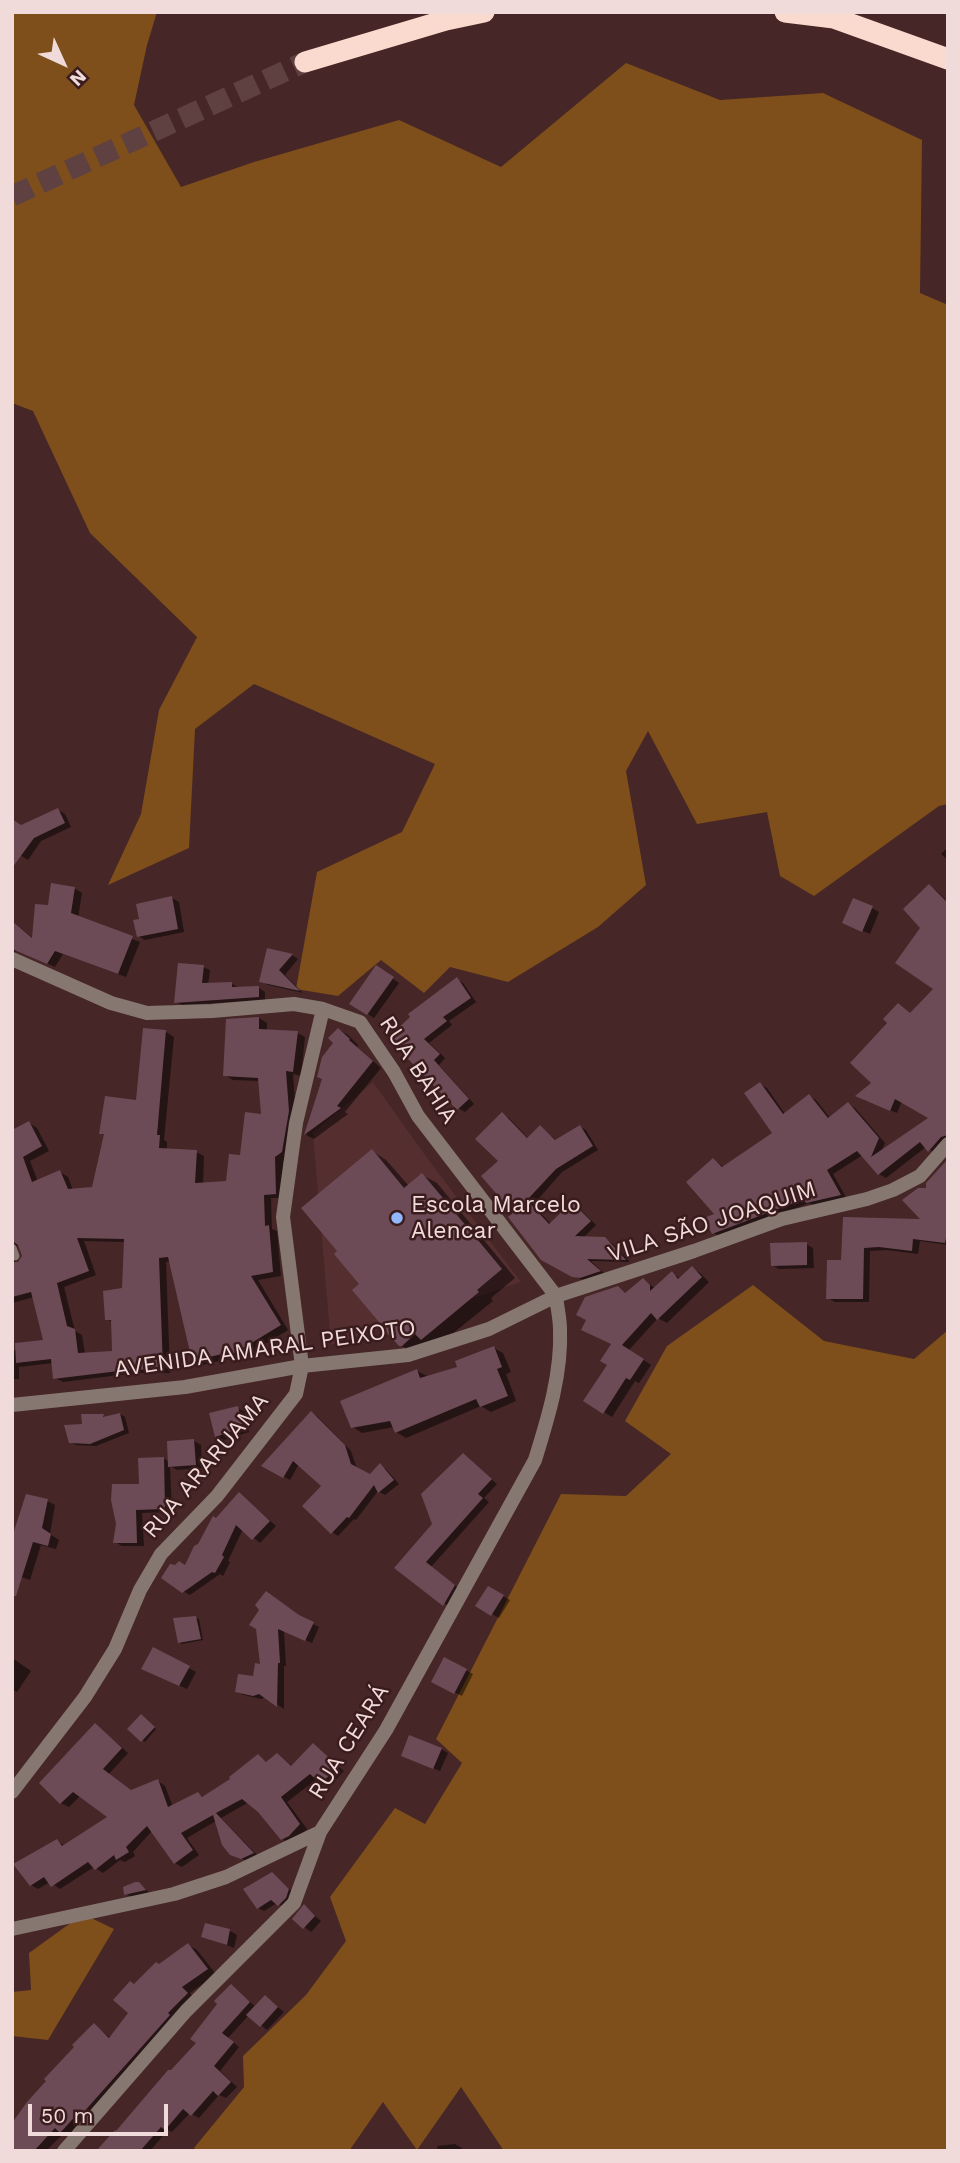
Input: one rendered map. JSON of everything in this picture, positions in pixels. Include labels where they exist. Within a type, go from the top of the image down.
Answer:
[{"type":"highway","points":[[305,62],[446,20],[484,12]]},
{"type":"highway","points":[[785,12],[834,18],[948,59]]},
{"type":"street","name":"RUA BAHIA","points":[[12,959],[111,1003],[147,1013],[294,1004],[323,1009],[359,1022],[394,1072],[418,1116],[556,1296]]},
{"type":"street","name":"RUA ARARUAMA","points":[[12,1792],[85,1697],[103,1669],[115,1649],[140,1590],[161,1554],[217,1496],[296,1394],[302,1366],[283,1217],[296,1123],[323,1009]]},
{"type":"street","name":"VILA SÃO JOAQUIM","points":[[556,1296],[782,1219],[892,1191],[920,1176],[948,1144]]},
{"type":"street","name":"AVENIDA AMARAL PEIXOTO","points":[[12,1405],[185,1387],[302,1366],[408,1355],[489,1329],[556,1296]]},
{"type":"street","name":"RUA CEARÁ","points":[[64,2151],[186,2011],[294,1903],[320,1832],[386,1730],[535,1460],[548,1419],[559,1354],[560,1328],[556,1296]]},
{"type":"street","points":[[12,1929],[174,1894],[226,1877],[320,1832]]},
{"type":"shaded area","points":[[12,12],[157,12],[134,105],[181,187],[254,162],[399,120],[501,167],[626,63],[720,100],[823,93],[922,140],[920,293],[948,305],[948,804],[939,806],[814,896],[780,876],[767,812],[697,824],[648,731],[626,771],[646,885],[598,927],[508,982],[450,967],[424,993],[381,960],[338,996],[296,989],[317,872],[402,832],[435,764],[254,684],[195,729],[189,848],[108,885],[141,814],[159,710],[197,637],[90,533],[33,411],[12,403]]},
{"type":"shaded area","name":"Escola Marcelo Alencar","points":[[373,1082],[521,1282],[331,1345],[313,1133]]},
{"type":"shaded area","points":[[753,1285],[824,1341],[914,1359],[948,1330],[948,2151],[504,2151],[461,2087],[417,2150],[383,2102],[349,2151],[197,2151],[194,2148],[244,2087],[243,2056],[306,1995],[346,1941],[330,1897],[395,1808],[425,1824],[462,1763],[436,1739],[561,1494],[626,1496],[671,1454],[625,1421],[667,1346]]},
{"type":"shaded area","points":[[83,1914],[114,1929],[48,2040],[12,2036],[12,1992],[31,1990],[29,1953]]},
{"type":"building","points":[[58,808],[65,823],[34,838],[12,868],[12,819],[21,825]]},
{"type":"building","points":[[51,883],[75,887],[71,913],[133,936],[118,974],[55,951],[47,964],[12,949],[12,921],[32,938],[35,904],[48,905]]},
{"type":"building","points":[[929,884],[948,903],[948,1135],[941,1137],[928,1152],[920,1142],[878,1175],[857,1151],[827,1170],[841,1195],[806,1203],[804,1199],[712,1234],[704,1218],[714,1214],[686,1182],[713,1158],[722,1167],[772,1133],[744,1093],[760,1082],[783,1114],[809,1094],[828,1118],[848,1102],[879,1138],[871,1157],[928,1118],[895,1099],[890,1111],[855,1096],[871,1083],[850,1063],[887,1023],[883,1019],[898,1003],[910,1013],[933,989],[895,963],[920,928],[903,909]]},
{"type":"building","points":[[172,896],[178,929],[137,937],[133,920],[139,919],[136,904]]},
{"type":"building","points":[[853,898],[873,906],[862,932],[842,923]]},
{"type":"building","points":[[267,948],[293,954],[279,970],[300,991],[259,982]]},
{"type":"building","points":[[178,963],[204,965],[202,983],[232,982],[232,987],[259,986],[259,997],[174,1003]]},
{"type":"building","points":[[376,965],[394,977],[367,1015],[349,1004]]},
{"type":"building","points":[[457,977],[471,998],[443,1017],[447,1021],[424,1039],[440,1054],[434,1060],[469,1099],[457,1110],[388,1038],[410,1017],[408,1014]]},
{"type":"building","points":[[259,1017],[259,1029],[298,1031],[293,1072],[286,1071],[289,1111],[282,1152],[275,1157],[276,1194],[264,1195],[265,1226],[269,1225],[273,1272],[251,1276],[281,1325],[225,1359],[222,1354],[192,1361],[168,1257],[159,1258],[163,1369],[127,1370],[53,1379],[51,1359],[16,1363],[15,1343],[43,1340],[31,1292],[12,1297],[12,1262],[18,1262],[22,1256],[18,1245],[12,1241],[12,1130],[29,1121],[42,1146],[23,1157],[32,1182],[60,1170],[68,1189],[92,1187],[104,1134],[99,1134],[105,1096],[136,1100],[143,1028],[166,1030],[157,1135],[160,1135],[159,1148],[197,1150],[195,1183],[226,1181],[229,1154],[240,1155],[245,1112],[261,1114],[258,1078],[223,1076],[226,1019]],"holes":[[[77,1238],[124,1239],[122,1288],[103,1291],[105,1320],[111,1320],[112,1351],[78,1353],[75,1329],[67,1326],[57,1283],[89,1271]]]},
{"type":"building","points":[[338,1028],[373,1061],[337,1106],[341,1108],[304,1135],[322,1079],[317,1077],[322,1057],[333,1043],[328,1038]]},
{"type":"building","points":[[502,1112],[527,1138],[540,1125],[555,1140],[580,1125],[593,1146],[556,1169],[527,1200],[549,1224],[572,1202],[591,1221],[575,1236],[605,1237],[626,1260],[587,1259],[601,1271],[580,1278],[572,1277],[541,1260],[508,1217],[513,1213],[481,1176],[498,1161],[475,1139]]},
{"type":"building","name":"Escola Marcelo Alencar","points":[[372,1149],[404,1188],[422,1173],[502,1269],[477,1290],[479,1292],[421,1340],[415,1334],[402,1346],[378,1323],[352,1290],[359,1284],[334,1254],[337,1251],[301,1208]]},
{"type":"building","points":[[948,1159],[948,1228],[945,1243],[913,1239],[912,1251],[864,1248],[863,1299],[826,1299],[827,1260],[841,1260],[843,1217],[920,1219],[902,1200],[918,1188],[926,1188],[926,1183]]},
{"type":"building","points":[[807,1242],[807,1265],[771,1266],[770,1243]]},
{"type":"building","points":[[692,1266],[702,1277],[657,1320],[651,1313],[622,1345],[644,1359],[630,1380],[626,1378],[603,1414],[583,1401],[607,1365],[600,1361],[611,1344],[581,1330],[586,1320],[576,1315],[585,1297],[618,1286],[625,1293],[643,1278],[650,1285],[650,1291],[672,1271],[678,1279]]},
{"type":"building","points":[[494,1346],[502,1367],[497,1369],[508,1396],[480,1407],[476,1399],[395,1433],[390,1421],[351,1428],[340,1401],[417,1369],[420,1378],[457,1367],[455,1361]]},
{"type":"building","points":[[238,1406],[243,1428],[215,1437],[209,1413]]},
{"type":"building","points":[[311,1411],[345,1445],[351,1464],[370,1474],[380,1463],[394,1480],[378,1493],[374,1485],[349,1518],[331,1534],[302,1506],[321,1486],[293,1461],[283,1478],[261,1466]]},
{"type":"building","points":[[120,1413],[124,1430],[90,1444],[69,1443],[64,1425],[82,1424],[81,1414],[104,1414],[103,1417]]},
{"type":"building","points":[[194,1439],[196,1465],[168,1467],[167,1441]]},
{"type":"building","points":[[463,1453],[492,1479],[478,1494],[483,1498],[426,1562],[455,1585],[443,1606],[394,1568],[432,1524],[421,1494]]},
{"type":"building","points":[[164,1457],[165,1509],[136,1510],[137,1543],[113,1543],[116,1524],[111,1500],[112,1484],[139,1484],[138,1458]]},
{"type":"building","points":[[239,1492],[270,1521],[252,1540],[236,1525],[215,1573],[212,1572],[182,1593],[161,1578],[170,1564],[175,1565],[179,1561],[185,1565],[213,1516],[216,1518]]},
{"type":"building","points":[[26,1494],[48,1499],[42,1528],[51,1534],[48,1546],[33,1542],[16,1596],[12,1596],[12,1537]]},
{"type":"building","points":[[488,1586],[504,1595],[491,1616],[475,1606]]},
{"type":"building","points":[[266,1591],[299,1615],[314,1622],[305,1641],[278,1629],[280,1663],[277,1707],[259,1694],[253,1696],[235,1692],[238,1674],[253,1676],[255,1663],[260,1664],[256,1629],[249,1625],[259,1610],[255,1605]]},
{"type":"building","points":[[196,1616],[201,1639],[178,1643],[173,1618]]},
{"type":"building","points":[[153,1647],[190,1666],[179,1686],[141,1669]]},
{"type":"building","points":[[444,1657],[467,1669],[454,1694],[431,1682]]},
{"type":"building","points":[[141,1714],[155,1727],[141,1742],[127,1729]]},
{"type":"building","points":[[95,1723],[122,1748],[103,1769],[131,1790],[158,1779],[168,1807],[198,1792],[202,1797],[230,1779],[229,1777],[258,1754],[266,1762],[277,1753],[291,1766],[313,1743],[338,1766],[321,1784],[310,1774],[281,1797],[300,1824],[281,1840],[258,1812],[242,1799],[216,1813],[254,1853],[241,1859],[230,1855],[222,1845],[213,1815],[181,1833],[193,1850],[174,1864],[147,1826],[126,1847],[129,1852],[116,1860],[114,1855],[95,1870],[88,1862],[51,1887],[44,1877],[30,1886],[13,1864],[57,1839],[62,1846],[107,1817],[73,1792],[60,1804],[39,1783]]},
{"type":"building","points":[[409,1735],[442,1748],[433,1769],[401,1756]]},
{"type":"building","points":[[272,1872],[289,1889],[286,1898],[278,1906],[271,1900],[257,1909],[243,1889]]},
{"type":"building","points":[[139,1882],[146,1890],[124,1895],[123,1887]]},
{"type":"building","points":[[304,1904],[315,1916],[303,1929],[292,1919]]},
{"type":"building","points":[[205,1923],[230,1929],[227,1945],[201,1937]]},
{"type":"building","points":[[188,1943],[208,1969],[182,1987],[188,1993],[168,2013],[170,2015],[82,2114],[80,2111],[60,2133],[55,2128],[34,2151],[12,2151],[12,2123],[46,2081],[44,2079],[74,2047],[72,2045],[94,2023],[109,2038],[128,2013],[113,2000],[130,1981],[134,1984],[156,1962],[159,1964]]},
{"type":"building","points":[[231,1984],[250,2002],[222,2033],[234,2042],[214,2066],[231,2082],[218,2096],[213,2091],[191,2116],[183,2109],[165,2130],[161,2127],[140,2151],[96,2151],[168,2070],[196,2043],[190,2039],[217,2004],[214,2001]]},
{"type":"building","points":[[265,1995],[278,2007],[260,2027],[246,2015]]},
{"type":"tunnel","points":[[12,196],[305,62]]},
{"type":"place","name":"Escola Marcelo Alencar","points":[[397,1218]]}]
